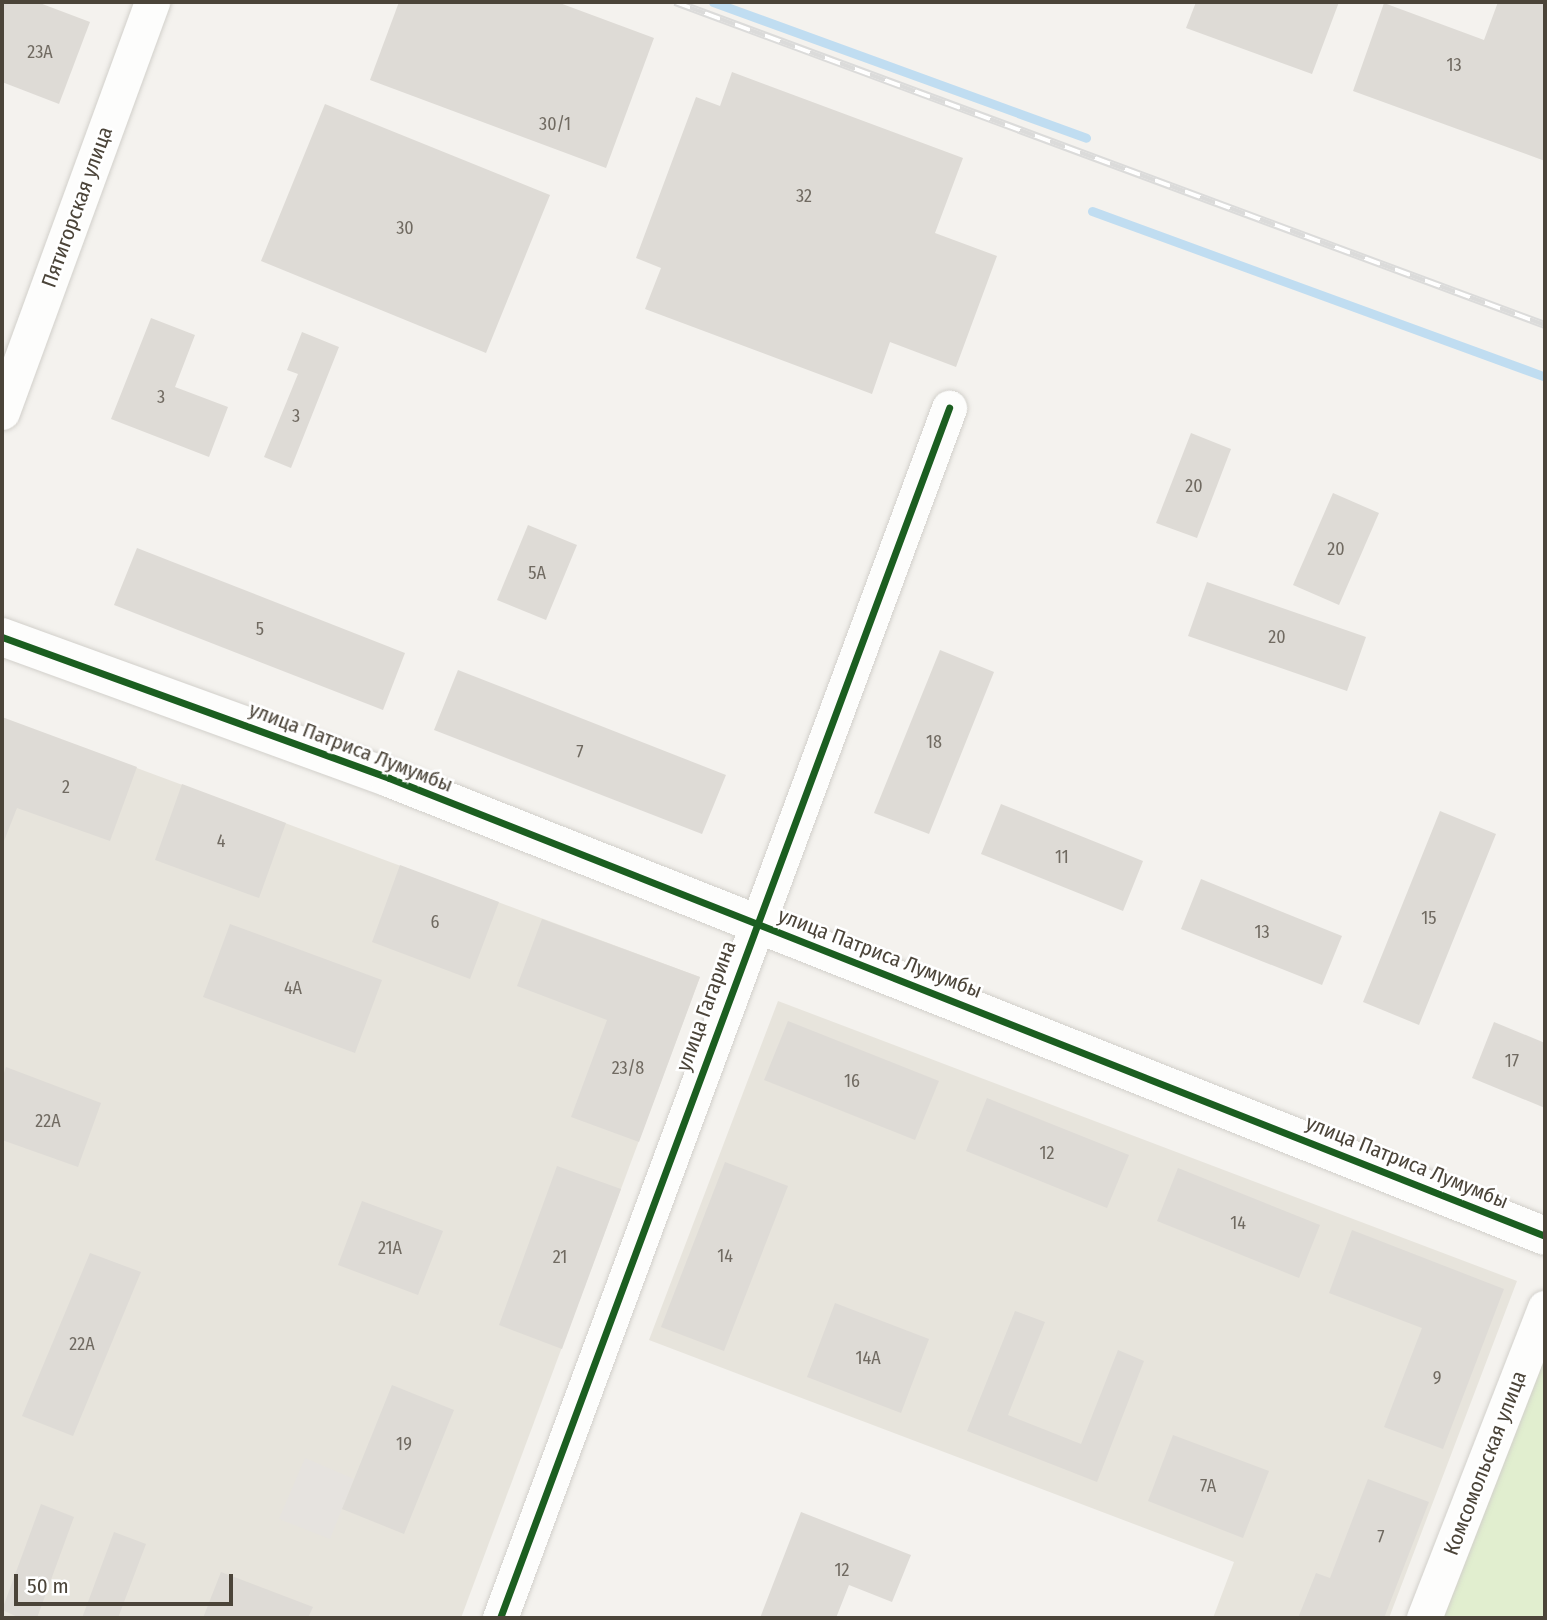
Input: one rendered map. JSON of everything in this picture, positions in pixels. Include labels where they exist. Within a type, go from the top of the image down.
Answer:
[{"type":"street","name":"Пятигорская улица","points":[[2,412],[152,2]]},
{"type":"street","name":"улица Гагарина","points":[[500,1618],[755,923],[950,408]]},
{"type":"street","name":"улица Патриса Лумумбы","points":[[2,636],[389,778],[1545,1236]]},
{"type":"street","name":"Комсомольская улица","points":[[1424,1618],[1545,1308]]},
{"type":"shaded area","points":[[2,718],[700,977],[461,1618],[2,1618]]},
{"type":"shaded area","points":[[778,1001],[1517,1281],[1389,1618],[1213,1618],[1234,1562],[649,1340]]},
{"type":"shaded area","points":[[305,1458],[354,1479],[330,1539],[279,1519]]},
{"type":"green space","points":[[1545,1348],[1545,1618],[1441,1618]]},
{"type":"building","points":[[2,2],[37,2],[90,22],[59,104],[2,82]]},
{"type":"building","points":[[399,2],[557,2],[654,38],[606,168],[370,80]]},
{"type":"building","points":[[1196,2],[1339,2],[1312,74],[1186,28]]},
{"type":"building","points":[[1498,2],[1545,2],[1545,161],[1353,91],[1384,3],[1484,40]]},
{"type":"building","points":[[732,72],[963,158],[935,233],[997,256],[956,367],[890,342],[872,394],[645,309],[661,268],[636,258],[696,97],[720,106]]},
{"type":"building","points":[[325,104],[550,195],[486,353],[261,261]]},
{"type":"building","points":[[151,318],[195,335],[175,387],[228,407],[209,457],[111,419]]},
{"type":"building","points":[[302,332],[339,347],[291,468],[264,457],[298,374],[287,370]]},
{"type":"building","points":[[1191,433],[1231,449],[1197,538],[1156,523]]},
{"type":"building","points":[[1333,493],[1379,513],[1339,605],[1293,585]]},
{"type":"building","points":[[528,525],[577,545],[546,620],[497,600]]},
{"type":"building","points":[[137,548],[405,653],[383,710],[114,605]]},
{"type":"building","points":[[1207,582],[1366,637],[1347,691],[1188,636]]},
{"type":"building","points":[[940,650],[994,672],[929,834],[874,813]]},
{"type":"building","points":[[458,670],[726,775],[702,834],[434,730]]},
{"type":"building","points":[[2,717],[137,767],[110,841],[17,808],[2,846]]},
{"type":"building","points":[[182,784],[286,823],[259,898],[155,860]]},
{"type":"building","points":[[1001,804],[1143,861],[1123,911],[981,854]]},
{"type":"building","points":[[1440,811],[1496,834],[1419,1025],[1363,1002]]},
{"type":"building","points":[[400,865],[499,902],[470,979],[372,942]]},
{"type":"building","points":[[1201,879],[1342,936],[1322,985],[1181,929]]},
{"type":"building","points":[[542,919],[700,977],[639,1142],[571,1117],[607,1020],[517,986]]},
{"type":"building","points":[[230,924],[382,980],[355,1053],[203,997]]},
{"type":"building","points":[[788,1021],[939,1081],[915,1140],[764,1080]]},
{"type":"building","points":[[1494,1022],[1545,1043],[1545,1108],[1472,1078]]},
{"type":"building","points":[[6,1067],[101,1103],[78,1167],[2,1140],[2,1079]]},
{"type":"building","points":[[987,1098],[1129,1155],[1107,1208],[966,1151]]},
{"type":"building","points":[[725,1162],[788,1186],[724,1351],[661,1327]]},
{"type":"building","points":[[557,1166],[621,1189],[562,1349],[499,1325]]},
{"type":"building","points":[[1178,1168],[1320,1225],[1299,1278],[1157,1221]]},
{"type":"building","points":[[362,1201],[443,1231],[418,1295],[338,1265]]},
{"type":"building","points":[[1352,1230],[1504,1289],[1443,1449],[1384,1427],[1422,1328],[1329,1293]]},
{"type":"building","points":[[90,1253],[141,1272],[73,1436],[22,1416]]},
{"type":"building","points":[[835,1303],[929,1339],[901,1413],[807,1377]]},
{"type":"building","points":[[1015,1311],[1045,1322],[1008,1415],[1081,1444],[1118,1350],[1144,1361],[1097,1482],[967,1431]]},
{"type":"building","points":[[392,1385],[454,1410],[404,1534],[342,1509]]},
{"type":"building","points":[[1173,1435],[1269,1471],[1243,1538],[1148,1501]]},
{"type":"building","points":[[1368,1479],[1429,1502],[1384,1618],[1298,1618],[1316,1573],[1330,1578]]},
{"type":"building","points":[[41,1504],[74,1517],[37,1618],[20,1618],[2,1610]]},
{"type":"building","points":[[801,1512],[911,1555],[892,1602],[849,1585],[836,1618],[760,1618]]},
{"type":"building","points":[[114,1532],[146,1544],[118,1618],[82,1618]]},
{"type":"building","points":[[221,1572],[313,1607],[308,1618],[203,1618]]},
{"type":"waterway","points":[[713,2],[1086,138]]},
{"type":"waterway","points":[[1092,211],[1545,377]]},
{"type":"railway","points":[[675,2],[1545,325]]},
{"type":"cycle path","points":[[500,1618],[949,408]]},
{"type":"cycle path","points":[[2,637],[389,778],[1545,1236]]}]
